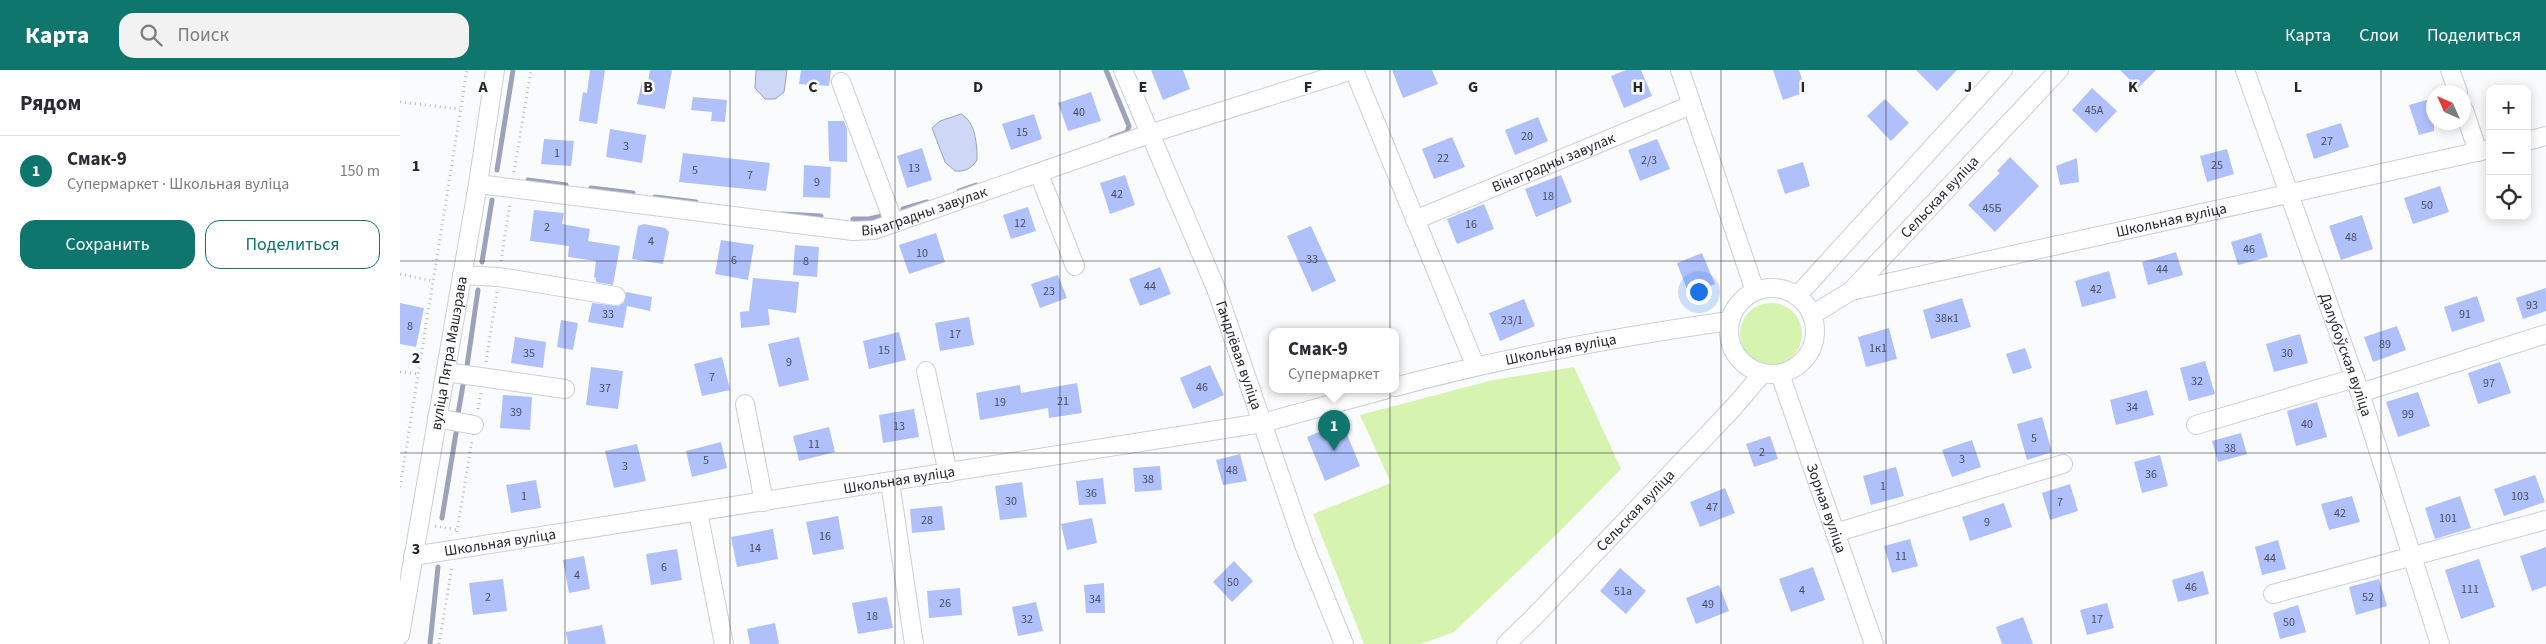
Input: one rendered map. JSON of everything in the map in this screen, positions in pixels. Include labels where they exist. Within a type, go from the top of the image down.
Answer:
[{"type":"street","name":"вуліца Пятра Машэрава","points":[[400,635],[478,184],[495,70]]},
{"type":"street","name":"Гандлёвая вуліца","points":[[1123,70],[1217,291],[1304,545],[1344,644]]},
{"type":"street","name":"Вінаградны завулак","points":[[478,184],[852,231],[874,230],[1039,174],[1149,134],[1354,70],[1475,365]]},
{"type":"street","points":[[1680,70],[1755,291]]},
{"type":"street","points":[[1797,296],[2003,70]]},
{"type":"street","name":"Сельская вуліца","points":[[1812,315],[1851,291],[2059,70]]},
{"type":"street","name":"Далубоўская вуліца","points":[[2245,70],[2358,386],[2440,644]]},
{"type":"street","points":[[2450,70],[2455,85]]},
{"type":"street","points":[[841,82],[894,223]]},
{"type":"street","name":"Вінаградны завулак","points":[[1415,220],[1691,105]]},
{"type":"street","points":[[2471,124],[2484,151]]},
{"type":"street","points":[[2531,140],[2546,136]]},
{"type":"street","name":"Школьная вуліца","points":[[1851,291],[2484,151]]},
{"type":"street","points":[[1039,174],[1075,266]]},
{"type":"street","points":[[462,275],[499,278],[616,296]]},
{"type":"street","points":[[1769,288],[1784,290],[1797,296],[1812,315],[1815,326],[1814,342],[1807,357],[1795,368],[1771,374],[1746,367],[1734,354],[1729,338],[1729,321],[1735,309],[1744,298],[1755,291],[1769,288]]},
{"type":"street","name":"Школьная вуліца","points":[[1399,386],[1475,365],[1646,333],[1729,321]]},
{"type":"street","points":[[2196,425],[2358,386],[2546,334]]},
{"type":"street","points":[[926,371],[948,473]]},
{"type":"street","points":[[446,372],[565,389]]},
{"type":"street","name":"Сельская вуліца","points":[[1506,644],[1733,408],[1771,374]]},
{"type":"street","name":"Зорная вуліца","points":[[1771,374],[1835,533],[1874,644]]},
{"type":"street","name":"Школьная вуліца","points":[[413,556],[1262,423],[1373,393]]},
{"type":"street","points":[[745,404],[764,502]]},
{"type":"street","points":[[437,418],[474,425]]},
{"type":"street","points":[[1835,533],[2063,464]]},
{"type":"street","points":[[890,482],[914,644]]},
{"type":"street","points":[[698,512],[724,644]]},
{"type":"street","points":[[2273,594],[2546,520]]},
{"type":"path","points":[[400,484],[467,70]]},
{"type":"path","points":[[439,644],[474,425],[484,377],[531,70]]},
{"type":"path","points":[[400,102],[460,109]]},
{"type":"path","points":[[400,274],[433,281]]},
{"type":"path","points":[[400,372],[418,374]]},
{"type":"path","points":[[400,444],[406,446]]},
{"type":"green space","points":[[1765,303],[1777,303],[1793,312],[1800,322],[1802,334],[1800,346],[1793,356],[1777,365],[1765,365],[1754,360],[1745,351],[1740,340],[1740,328],[1745,317],[1754,308]]},
{"type":"green space","points":[[1574,367],[1621,469],[1560,531],[1454,632],[1421,644],[1364,644],[1313,514],[1391,483],[1360,415],[1493,380]]},
{"type":"water","points":[[756,70],[787,70],[784,92],[775,99],[765,99],[755,88]]},
{"type":"water","points":[[961,114],[970,122],[973,128],[977,160],[968,169],[955,171],[945,162],[932,128],[940,121]]},
{"type":"building","points":[[590,70],[605,70],[597,124],[579,121],[583,92],[587,93]]},
{"type":"building","points":[[650,70],[672,70],[665,109],[637,104],[642,81],[648,83]]},
{"type":"building","points":[[801,70],[831,70],[829,86],[799,84]]},
{"type":"building","points":[[1151,70],[1183,70],[1190,89],[1163,100]]},
{"type":"building","points":[[1392,70],[1432,70],[1438,84],[1403,98]]},
{"type":"building","points":[[1626,70],[1641,70],[1652,96],[1624,108],[1611,76]]},
{"type":"building","points":[[1773,70],[1799,70],[1806,92],[1783,100]]},
{"type":"building","points":[[1916,70],[1957,70],[1937,91]]},
{"type":"building","points":[[2120,70],[2156,70],[2138,88]]},
{"type":"building","points":[[2092,88],[2117,111],[2096,133],[2072,110]]},
{"type":"building","points":[[1091,92],[1101,121],[1068,131],[1058,103]]},
{"type":"building","points":[[693,97],[727,100],[725,122],[711,121],[712,112],[691,110]]},
{"type":"building","points":[[1885,99],[1909,123],[1891,141],[1867,116]]},
{"type":"building","points":[[2426,100],[2426,130],[2434,131],[2419,135],[2409,105]]},
{"type":"building","points":[[1034,114],[1042,139],[1011,150],[1002,124]]},
{"type":"building","points":[[1538,117],[1548,141],[1515,155],[1505,130]]},
{"type":"building","points":[[828,121],[844,121],[847,129],[847,162],[829,161]]},
{"type":"building","points":[[2341,123],[2349,147],[2314,159],[2306,134]]},
{"type":"building","points":[[610,129],[646,135],[642,163],[606,157]]},
{"type":"building","points":[[1452,137],[1465,167],[1434,179],[1422,149]]},
{"type":"building","points":[[544,139],[574,141],[571,166],[541,164]]},
{"type":"building","points":[[1657,139],[1670,169],[1640,181],[1628,150]]},
{"type":"building","points":[[922,148],[932,180],[907,188],[897,156]]},
{"type":"building","points":[[2227,149],[2234,174],[2207,182],[2200,156]]},
{"type":"building","points":[[683,153],[770,163],[766,191],[679,182]]},
{"type":"building","points":[[2010,157],[2039,186],[1995,232],[1968,205],[2000,173],[1997,171]]},
{"type":"building","points":[[2077,158],[2079,182],[2060,185],[2056,166]]},
{"type":"building","points":[[1803,162],[1810,186],[1785,194],[1777,170]]},
{"type":"building","points":[[804,165],[831,167],[830,198],[803,197]]},
{"type":"building","points":[[1125,175],[1135,205],[1110,214],[1100,183]]},
{"type":"building","points":[[1561,175],[1572,202],[1536,217],[1525,189]]},
{"type":"building","points":[[2440,186],[2449,212],[2413,224],[2404,198]]},
{"type":"building","points":[[1484,204],[1494,229],[1457,244],[1447,219]]},
{"type":"building","points":[[1028,207],[1036,231],[1011,239],[1003,215]]},
{"type":"building","points":[[534,210],[564,213],[562,224],[590,229],[588,241],[620,246],[613,285],[596,282],[594,277],[596,261],[568,257],[569,246],[530,241]]},
{"type":"building","points":[[2362,215],[2373,249],[2341,260],[2329,226]]},
{"type":"building","points":[[644,224],[665,228],[669,232],[663,264],[632,259],[638,226]]},
{"type":"building","points":[[1311,226],[1336,281],[1312,292],[1287,236]]},
{"type":"building","points":[[936,233],[945,262],[909,274],[899,245]]},
{"type":"building","points":[[2261,233],[2268,257],[2238,265],[2231,242]]},
{"type":"building","points":[[721,240],[754,245],[748,280],[715,274]]},
{"type":"building","points":[[795,245],[819,247],[817,277],[793,275]]},
{"type":"building","points":[[2176,252],[2183,275],[2148,285],[2142,262]]},
{"type":"building","points":[[1702,253],[1715,284],[1689,295],[1677,263]]},
{"type":"building","points":[[1160,267],[1171,294],[1140,306],[1129,279]]},
{"type":"building","points":[[2109,271],[2116,298],[2082,307],[2075,281]]},
{"type":"building","points":[[1058,275],[1067,298],[1040,308],[1031,284]]},
{"type":"building","points":[[753,278],[799,282],[796,313],[768,309],[770,325],[741,328],[740,312],[749,311]]},
{"type":"building","points":[[2546,288],[2546,311],[2523,319],[2516,298]]},
{"type":"building","points":[[626,292],[652,297],[650,311],[627,306],[623,328],[588,322],[592,303],[619,306],[624,302]]},
{"type":"building","points":[[2477,296],[2485,321],[2452,332],[2444,307]]},
{"type":"building","points":[[1962,298],[1971,327],[1931,339],[1923,310]]},
{"type":"building","points":[[1524,299],[1535,326],[1500,341],[1489,313]]},
{"type":"building","points":[[400,303],[424,308],[416,347],[400,344]]},
{"type":"building","points":[[969,317],[974,345],[940,351],[935,323]]},
{"type":"building","points":[[561,320],[578,323],[573,350],[557,347]]},
{"type":"building","points":[[2397,326],[2406,350],[2373,362],[2364,337]]},
{"type":"building","points":[[1889,328],[1897,359],[1866,367],[1858,337]]},
{"type":"building","points":[[899,332],[906,360],[869,369],[863,341]]},
{"type":"building","points":[[2300,334],[2308,363],[2274,372],[2266,344]]},
{"type":"building","points":[[515,337],[546,342],[543,368],[511,363]]},
{"type":"building","points":[[799,337],[809,380],[779,387],[768,344]]},
{"type":"building","points":[[2025,348],[2032,368],[2013,374],[2006,354]]},
{"type":"building","points":[[722,357],[730,390],[702,396],[694,364]]},
{"type":"building","points":[[2205,361],[2215,394],[2189,401],[2180,368]]},
{"type":"building","points":[[2500,362],[2511,393],[2478,404],[2468,373]]},
{"type":"building","points":[[1210,365],[1224,395],[1193,409],[1180,378]]},
{"type":"building","points":[[591,367],[623,371],[618,409],[586,405]]},
{"type":"building","points":[[1077,383],[1082,413],[1049,418],[1048,408],[980,420],[976,393],[1020,385],[1021,393]]},
{"type":"building","points":[[2147,390],[2154,415],[2116,425],[2110,400]]},
{"type":"building","points":[[2418,392],[2430,426],[2398,437],[2386,402]]},
{"type":"building","points":[[503,395],[532,397],[530,430],[500,428]]},
{"type":"building","points":[[2317,402],[2327,437],[2296,446],[2287,411]]},
{"type":"building","points":[[914,409],[919,437],[883,443],[879,415]]},
{"type":"building","points":[[2042,417],[2052,452],[2027,460],[2017,424]]},
{"type":"building","points":[[1342,422],[1360,466],[1325,481],[1307,437]]},
{"type":"building","points":[[829,427],[835,452],[799,461],[793,436]]},
{"type":"building","points":[[2241,433],[2247,454],[2218,462],[2212,441]]},
{"type":"building","points":[[1770,436],[1778,459],[1754,467],[1746,444]]},
{"type":"building","points":[[1972,440],[1981,467],[1952,477],[1942,450]]},
{"type":"building","points":[[721,442],[727,468],[692,477],[686,451]]},
{"type":"building","points":[[637,444],[646,481],[614,488],[605,451]]},
{"type":"building","points":[[1240,454],[1247,481],[1223,485],[1216,460]]},
{"type":"building","points":[[2160,455],[2168,486],[2142,493],[2134,462]]},
{"type":"building","points":[[1160,466],[1162,490],[1135,492],[1133,468]]},
{"type":"building","points":[[1896,467],[1904,496],[1871,505],[1863,476]]},
{"type":"building","points":[[2535,475],[2545,502],[2504,516],[2494,489]]},
{"type":"building","points":[[1103,478],[1106,504],[1079,505],[1076,481]]},
{"type":"building","points":[[536,480],[541,508],[511,513],[506,485]]},
{"type":"building","points":[[1022,482],[1027,517],[1000,520],[995,486]]},
{"type":"building","points":[[2070,484],[2078,511],[2050,520],[2042,493]]},
{"type":"building","points":[[1725,488],[1735,513],[1700,527],[1690,502]]},
{"type":"building","points":[[2352,496],[2360,522],[2329,530],[2321,504]]},
{"type":"building","points":[[2460,496],[2471,528],[2435,539],[2425,508]]},
{"type":"building","points":[[2004,503],[2012,527],[1970,541],[1962,517]]},
{"type":"building","points":[[942,506],[945,530],[912,533],[910,509]]},
{"type":"building","points":[[838,516],[844,549],[813,555],[806,522]]},
{"type":"building","points":[[1092,518],[1097,543],[1067,550],[1061,524]]},
{"type":"building","points":[[773,529],[778,559],[737,567],[731,537]]},
{"type":"building","points":[[1910,539],[1918,566],[1892,573],[1884,546]]},
{"type":"building","points":[[2278,540],[2286,569],[2262,575],[2255,547]]},
{"type":"building","points":[[2546,547],[2546,586],[2532,591],[2520,556]]},
{"type":"building","points":[[677,549],[682,580],[651,585],[646,554]]},
{"type":"building","points":[[584,556],[590,589],[569,593],[563,560]]},
{"type":"building","points":[[2479,559],[2495,607],[2461,619],[2445,570]]},
{"type":"building","points":[[1234,561],[1253,581],[1232,602],[1213,582]]},
{"type":"building","points":[[1813,567],[1825,600],[1791,612],[1779,579]]},
{"type":"building","points":[[1620,568],[1646,591],[1626,614],[1600,591]]},
{"type":"building","points":[[2203,571],[2209,594],[2178,602],[2172,580]]},
{"type":"building","points":[[503,579],[507,611],[473,615],[469,583]]},
{"type":"building","points":[[2379,579],[2387,606],[2356,615],[2349,587]]},
{"type":"building","points":[[1104,583],[1105,613],[1086,613],[1084,585]]},
{"type":"building","points":[[1719,585],[1729,611],[1696,624],[1686,598]]},
{"type":"building","points":[[960,588],[962,615],[929,618],[927,591]]},
{"type":"building","points":[[887,597],[893,628],[858,634],[852,603]]},
{"type":"building","points":[[1036,602],[1043,631],[1018,636],[1012,607]]},
{"type":"building","points":[[2107,603],[2114,628],[2087,635],[2080,610]]},
{"type":"building","points":[[2298,605],[2306,632],[2280,639],[2273,613]]},
{"type":"building","points":[[2023,617],[2033,644],[2002,644],[1996,627]]},
{"type":"building","points":[[775,623],[779,644],[750,644],[747,629]]},
{"type":"building","points":[[602,625],[606,644],[568,644],[566,632]]},
{"type":"waterway","points":[[497,170],[513,70]]},
{"type":"waterway","points":[[1106,70],[1129,126],[1127,132],[1111,138]]},
{"type":"waterway","points":[[528,180],[566,185]]},
{"type":"waterway","points":[[959,191],[976,185]]},
{"type":"waterway","points":[[591,188],[633,193]]},
{"type":"waterway","points":[[655,197],[696,202]]},
{"type":"waterway","points":[[482,262],[492,200]]},
{"type":"waterway","points":[[903,209],[927,202]]},
{"type":"waterway","points":[[781,214],[821,216]]},
{"type":"waterway","points":[[853,219],[869,219],[882,216]]},
{"type":"waterway","points":[[467,366],[478,290]]},
{"type":"waterway","points":[[458,414],[463,385]]},
{"type":"waterway","points":[[442,518],[456,433]]},
{"type":"waterway","points":[[430,644],[438,567]]},
{"type":"place","name":"Смак-9","points":[[1334,451]]}]
